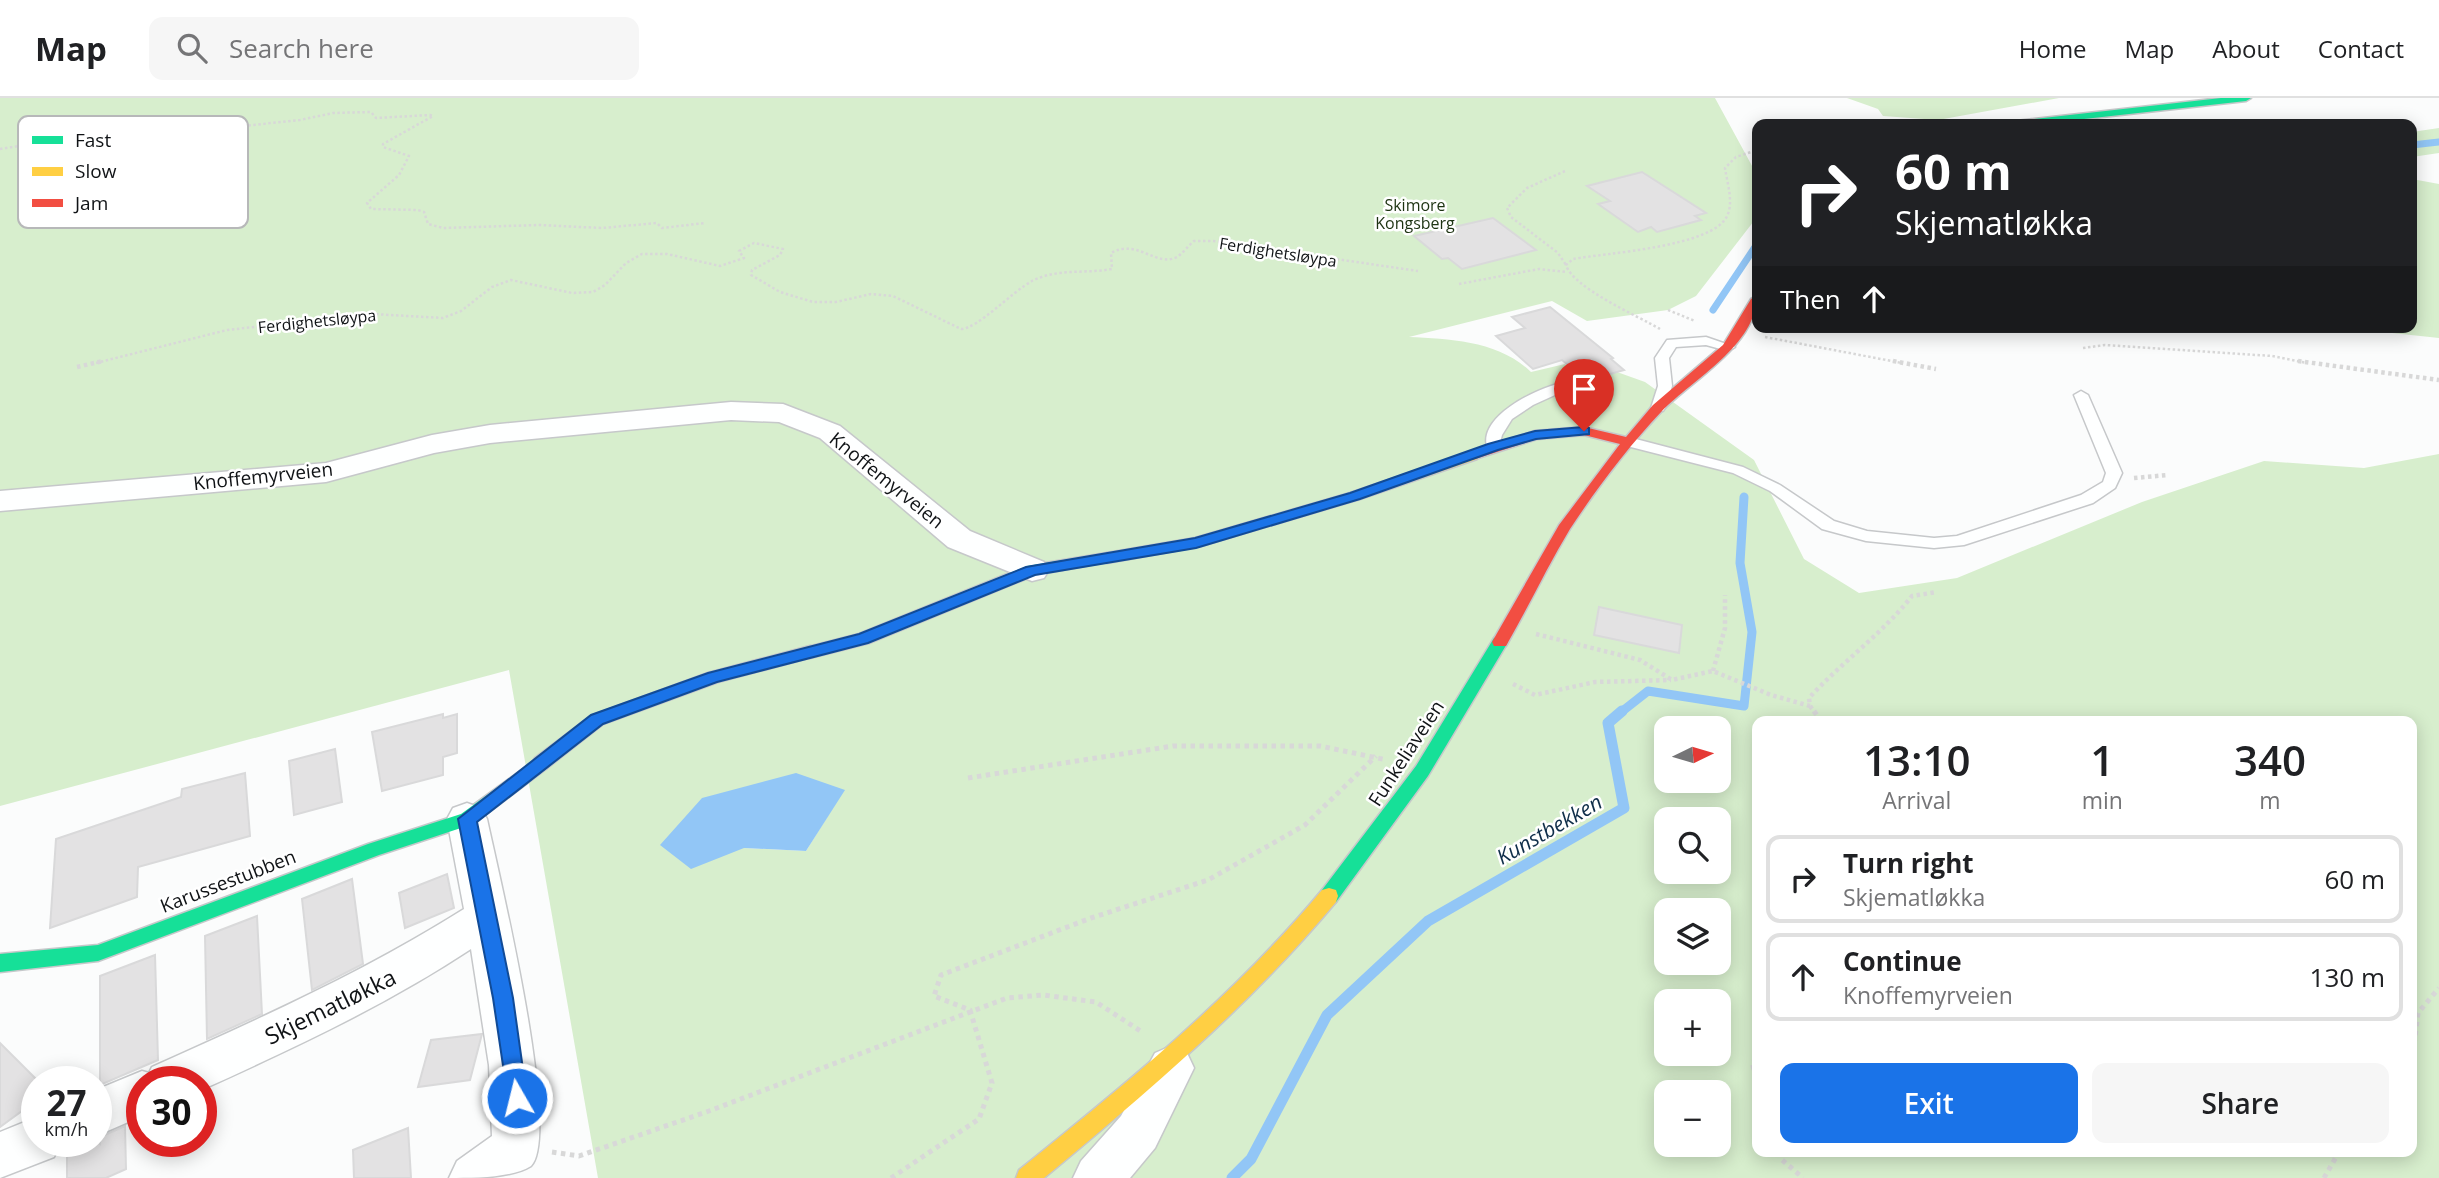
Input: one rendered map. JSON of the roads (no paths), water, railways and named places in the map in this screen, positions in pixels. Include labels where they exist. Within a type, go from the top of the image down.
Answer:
[{"type":"street","points":[[2060,119],[2246,98]]},
{"type":"street","name":"Funkeliaveien","points":[[1027,1178],[1178,1055],[1241,994],[1311,919],[1370,845],[1422,771],[1485,669],[1564,528],[1628,442],[1658,408],[1728,347],[1740,332],[1752,309]]},
{"type":"street","name":"Knoffemyrveien","points":[[0,501],[326,472],[432,444],[490,434],[731,411],[783,413],[830,432],[959,539],[1032,570]]},
{"type":"street","points":[[474,1178],[516,1148],[517,1098],[503,998],[467,819],[597,720],[714,677],[863,639],[1032,570],[1196,543],[1355,496],[1493,447],[1535,435],[1572,430],[1599,433],[1628,442]]},
{"type":"street","name":"Karussestubben","points":[[0,963],[98,953],[374,849],[467,819]]},
{"type":"street","name":"Skjematløkka","points":[[204,1066],[305,1021],[410,966],[485,918]]},
{"type":"street","points":[[1098,1178],[1138,1132],[1178,1055]]},
{"type":"street","points":[[0,1156],[21,1147]]},
{"type":"lane","points":[[1658,408],[1665,386],[1662,358],[1672,343],[1706,341],[1728,347]]},
{"type":"lane","points":[[1493,447],[1492,434],[1502,421],[1517,408],[1562,387]]},
{"type":"lane","points":[[1628,442],[1738,470],[1775,488],[1828,525],[1866,536],[1934,543],[1958,541],[2087,499],[2110,485],[2114,473],[2081,395]]},
{"type":"lane","points":[[0,974],[31,958]]},
{"type":"water","points":[[796,773],[845,790],[806,851],[744,848],[691,869],[660,845],[702,798]]},
{"type":"waterway","name":"Kunstbekken","points":[[2417,144],[2439,142]]},
{"type":"waterway","name":"Kunstbekken","points":[[1713,310],[1752,252]]},
{"type":"waterway","name":"Kunstbekken","points":[[1620,713],[1648,691],[1744,706],[1752,632],[1740,563],[1744,497]]},
{"type":"waterway","name":"Kunstbekken","points":[[1232,1178],[1251,1159],[1327,1015],[1428,921],[1624,808],[1608,723],[1622,711]]},
{"type":"park label","name":"Skimore Kongsberg","points":[[1415,214]]}]
